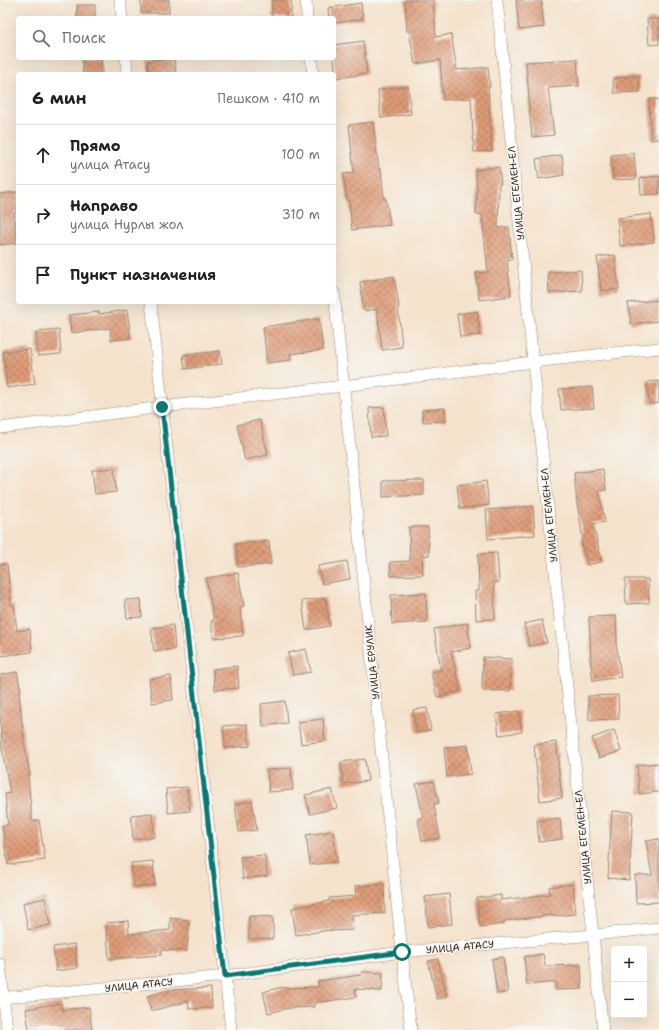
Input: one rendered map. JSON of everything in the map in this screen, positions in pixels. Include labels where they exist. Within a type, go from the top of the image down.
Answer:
[{"type":"street","points":[[120,0],[122,16]]},
{"type":"street","points":[[306,0],[307,16]]},
{"type":"street","name":"УЛИЦА ЕГЕМЕН-ЕЛ","points":[[497,0],[533,362],[603,1030]]},
{"type":"street","points":[[126,60],[127,72]]},
{"type":"street","points":[[311,60],[313,72]]},
{"type":"street","points":[[151,304],[231,1030]]},
{"type":"street","name":"УЛИЦА ЕРУЛИК","points":[[335,304],[411,1030]]},
{"type":"street","points":[[0,428],[162,407],[659,348]]},
{"type":"street","name":"УЛИЦА АТАСУ","points":[[2,998],[225,976],[402,952],[659,928]]},
{"type":"street","points":[[0,964],[2,998],[7,1030]]},
{"type":"building","points":[[141,0],[169,0],[169,13],[141,13]]},
{"type":"building","points":[[272,0],[291,0],[291,16],[272,16]]},
{"type":"building","points":[[405,0],[433,0],[436,37],[451,34],[457,70],[488,67],[492,151],[474,152],[471,98],[443,100],[440,60],[415,64],[409,31],[407,31]]},
{"type":"building","points":[[516,0],[541,0],[544,27],[519,30]]},
{"type":"building","points":[[361,3],[363,19],[336,23],[336,16],[329,16],[328,8]]},
{"type":"building","points":[[77,5],[95,5],[95,16],[77,16]]},
{"type":"building","points":[[647,19],[659,19],[659,44],[649,45]]},
{"type":"building","points":[[363,41],[367,74],[336,78],[334,60],[336,60],[336,45]]},
{"type":"building","points":[[577,59],[579,86],[548,88],[554,135],[532,137],[526,62]]},
{"type":"building","points":[[82,60],[101,60],[102,72],[83,72]]},
{"type":"building","points":[[174,60],[176,72],[149,72],[147,61]]},
{"type":"building","points":[[639,76],[640,92],[614,93],[613,78]]},
{"type":"building","points":[[408,86],[411,114],[381,118],[378,90]]},
{"type":"building","points":[[649,99],[659,99],[659,139],[651,140]]},
{"type":"building","points":[[373,122],[379,170],[381,169],[384,199],[386,199],[390,225],[352,230],[349,200],[347,201],[343,174],[354,173],[349,125]]},
{"type":"building","points":[[634,153],[636,179],[613,180],[611,155]]},
{"type":"building","points":[[562,155],[564,175],[539,179],[536,159]]},
{"type":"building","points":[[499,167],[501,184],[499,184],[498,228],[509,227],[512,259],[507,260],[511,296],[479,300],[476,273],[488,272],[482,215],[476,214],[477,188],[475,170]]},
{"type":"building","points":[[659,176],[659,194],[641,195],[640,178]]},
{"type":"building","points":[[16,192],[16,212],[14,213],[16,243],[0,245],[0,194]]},
{"type":"building","points":[[651,214],[654,242],[620,246],[617,218]]},
{"type":"building","points":[[615,255],[619,289],[601,291],[597,257]]},
{"type":"building","points":[[581,270],[582,291],[549,293],[548,272]]},
{"type":"building","points":[[394,276],[399,306],[402,347],[382,350],[377,309],[364,311],[360,282]]},
{"type":"building","points":[[659,300],[659,321],[631,324],[628,303]]},
{"type":"building","points":[[127,310],[131,338],[111,340],[110,328],[71,333],[69,315],[99,312],[99,314]]},
{"type":"building","points":[[477,311],[480,335],[460,337],[457,314]]},
{"type":"building","points":[[319,319],[323,350],[290,354],[291,360],[267,363],[263,327]]},
{"type":"building","points":[[59,330],[61,354],[38,356],[36,332]]},
{"type":"building","points":[[30,349],[35,384],[7,388],[3,352]]},
{"type":"building","points":[[220,351],[222,364],[185,369],[183,355]]},
{"type":"building","points":[[659,381],[659,403],[649,404],[647,382]]},
{"type":"building","points":[[592,387],[594,408],[561,410],[559,389]]},
{"type":"building","points":[[384,407],[386,436],[371,437],[369,408]]},
{"type":"building","points":[[445,408],[446,421],[423,422],[422,410]]},
{"type":"building","points":[[260,420],[268,455],[245,460],[237,425]]},
{"type":"building","points":[[114,468],[116,492],[95,494],[92,470]]},
{"type":"building","points":[[603,469],[606,490],[599,491],[605,522],[593,524],[602,562],[587,565],[581,540],[583,539],[574,473]]},
{"type":"building","points":[[424,480],[424,495],[383,497],[383,481]]},
{"type":"building","points":[[486,481],[489,505],[460,509],[457,485]]},
{"type":"building","points":[[533,506],[535,535],[488,539],[486,510]]},
{"type":"building","points":[[409,527],[428,527],[429,555],[422,556],[423,575],[391,576],[390,562],[410,561]]},
{"type":"building","points":[[269,541],[271,564],[238,567],[236,544]]},
{"type":"building","points":[[497,553],[499,582],[494,582],[495,619],[476,620],[475,591],[479,591],[478,554]]},
{"type":"building","points":[[347,561],[350,579],[322,584],[318,566]]},
{"type":"building","points":[[0,564],[7,564],[11,605],[14,605],[17,631],[30,629],[32,652],[0,656]]},
{"type":"building","points":[[238,573],[244,606],[240,607],[243,636],[213,638],[211,621],[214,620],[206,578]]},
{"type":"building","points":[[625,579],[648,579],[649,603],[626,604]]},
{"type":"building","points":[[426,593],[427,622],[392,624],[391,595]]},
{"type":"building","points":[[325,598],[330,626],[306,630],[302,601]]},
{"type":"building","points":[[141,599],[142,617],[127,618],[125,600]]},
{"type":"building","points":[[616,616],[616,642],[621,677],[593,681],[590,658],[589,617]]},
{"type":"building","points":[[542,620],[547,643],[529,646],[524,624]]},
{"type":"building","points":[[467,623],[471,648],[451,652],[461,691],[437,697],[431,672],[441,670],[434,629]]},
{"type":"building","points":[[173,625],[175,649],[154,651],[151,628]]},
{"type":"building","points":[[306,649],[311,672],[293,675],[288,653]]},
{"type":"building","points":[[483,657],[512,659],[510,691],[482,690]]},
{"type":"building","points":[[237,666],[239,688],[215,690],[213,669]]},
{"type":"building","points":[[17,672],[21,692],[19,693],[24,742],[30,775],[28,776],[32,821],[39,820],[45,860],[8,865],[2,826],[8,825],[5,794],[10,793],[1,743],[0,675]]},
{"type":"building","points":[[171,676],[173,700],[152,703],[149,679]]},
{"type":"building","points":[[618,695],[619,719],[589,720],[588,696]]},
{"type":"building","points":[[285,701],[287,723],[263,726],[261,704]]},
{"type":"building","points":[[427,708],[431,730],[417,733],[413,710]]},
{"type":"building","points":[[519,711],[522,732],[499,735],[496,714]]},
{"type":"building","points":[[323,719],[325,741],[301,744],[298,722]]},
{"type":"building","points":[[247,724],[250,746],[225,748],[223,726]]},
{"type":"building","points":[[614,730],[621,751],[599,758],[592,738]]},
{"type":"building","points":[[556,742],[562,798],[540,801],[534,745]]},
{"type":"building","points":[[468,745],[471,774],[447,777],[444,748]]},
{"type":"building","points":[[365,759],[368,781],[343,784],[341,762]]},
{"type":"building","points":[[659,763],[659,792],[639,794],[637,765]]},
{"type":"building","points":[[291,768],[293,790],[269,792],[267,770]]},
{"type":"building","points":[[434,781],[439,803],[434,804],[440,838],[422,841],[418,819],[423,818],[416,784]]},
{"type":"building","points":[[187,787],[190,811],[168,813],[166,789]]},
{"type":"building","points":[[332,789],[337,808],[310,814],[305,795]]},
{"type":"building","points":[[252,801],[257,830],[239,832],[235,804]]},
{"type":"building","points":[[612,811],[633,812],[629,880],[608,878]]},
{"type":"building","points":[[152,813],[155,837],[133,839],[131,815]]},
{"type":"building","points":[[560,818],[562,839],[539,842],[537,821]]},
{"type":"building","points":[[333,831],[337,862],[310,865],[306,835]]},
{"type":"building","points":[[659,839],[659,902],[636,903],[635,875],[652,875],[646,841]]},
{"type":"building","points":[[265,855],[267,876],[243,879],[240,857]]},
{"type":"building","points":[[153,861],[155,885],[134,887],[131,863]]},
{"type":"building","points":[[384,884],[385,913],[352,915],[353,930],[331,930],[296,935],[292,908],[329,901],[329,898],[356,896],[355,886]]},
{"type":"building","points":[[573,884],[576,914],[552,915],[504,921],[504,924],[480,927],[477,898],[501,895],[501,900],[550,894],[549,887]]},
{"type":"building","points":[[449,894],[452,924],[428,927],[425,897]]},
{"type":"building","points":[[45,898],[50,925],[28,930],[23,903]]},
{"type":"building","points":[[249,916],[273,917],[273,939],[249,939]]},
{"type":"building","points":[[170,918],[189,920],[187,951],[161,950],[161,955],[109,959],[106,923],[128,921],[129,934],[170,930]]},
{"type":"building","points":[[75,944],[77,968],[56,971],[53,947]]},
{"type":"building","points":[[543,954],[545,966],[581,965],[582,989],[556,990],[556,982],[527,985],[524,957]]},
{"type":"building","points":[[503,957],[508,992],[497,994],[492,959]]},
{"type":"building","points":[[438,959],[447,997],[437,999],[428,961]]},
{"type":"building","points":[[362,972],[383,973],[382,991],[355,989],[356,997],[314,1003],[314,1007],[289,1008],[268,1013],[263,992],[282,987],[319,987],[318,981],[361,975]]},
{"type":"building","points":[[211,988],[212,1008],[189,1009],[188,1001],[151,1011],[147,996],[168,990]]},
{"type":"building","points":[[61,1003],[62,1010],[89,1007],[92,1030],[29,1030],[26,1009]]},
{"type":"route","points":[[162,407],[225,976],[402,952]]}]
